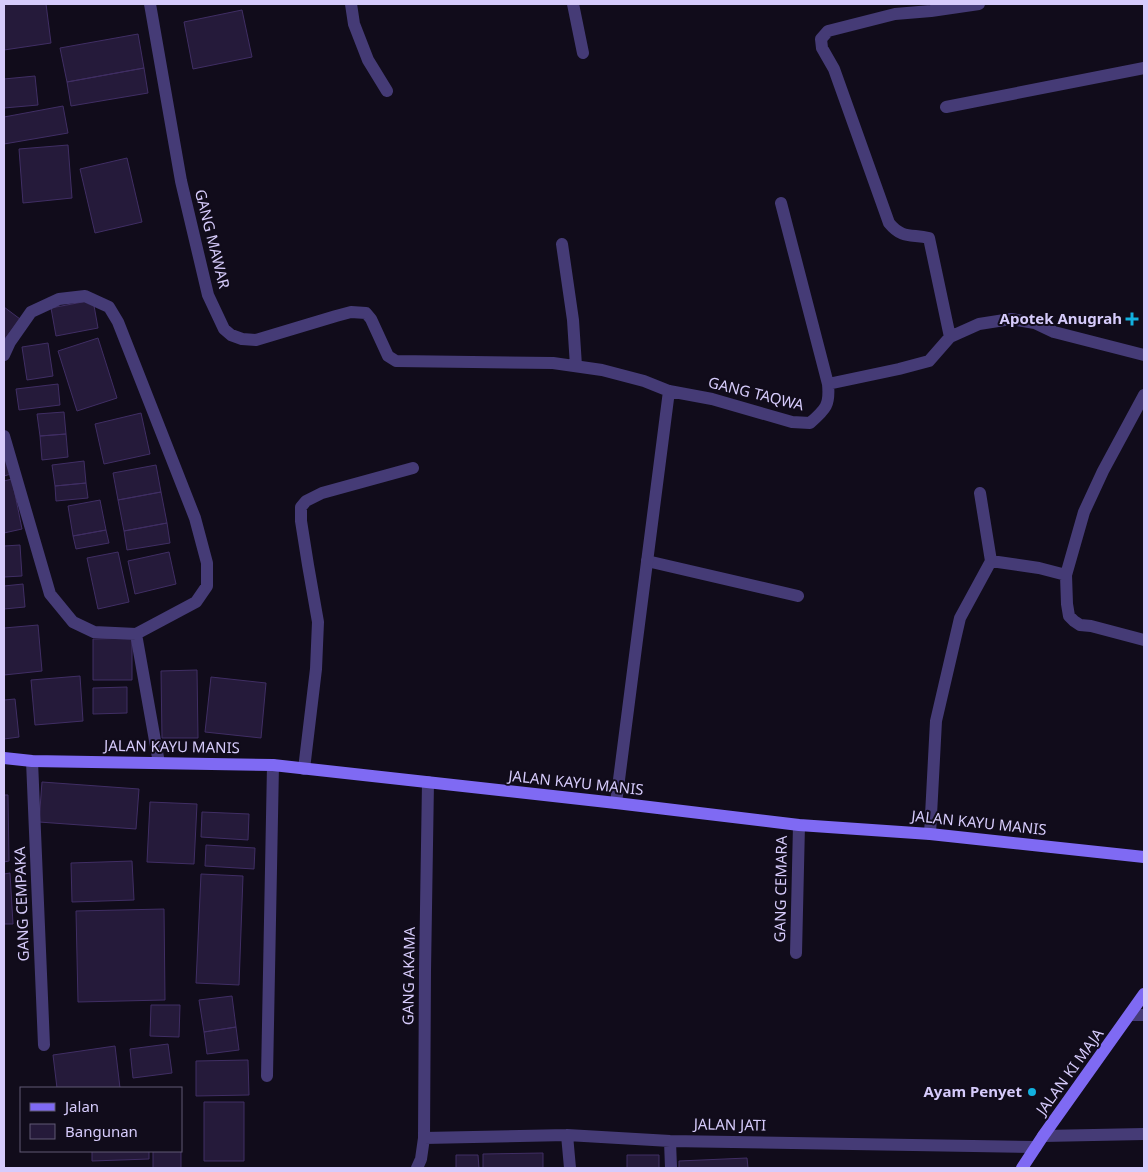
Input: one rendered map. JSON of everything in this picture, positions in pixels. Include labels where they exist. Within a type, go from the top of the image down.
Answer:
[{"type":"street","name":"GANG MAWAR","points":[[150,4],[181,181],[208,295],[224,329],[231,335],[242,339],[256,340],[351,312],[366,313],[388,356],[396,361],[554,363],[602,370],[644,381],[669,391]]},
{"type":"street","points":[[351,4],[354,24],[368,60],[387,91]]},
{"type":"street","points":[[573,4],[583,53]]},
{"type":"street","points":[[950,337],[929,238],[896,232],[890,224],[834,69],[822,48],[821,39],[828,31],[895,14],[979,4]]},
{"type":"street","points":[[946,107],[1144,68]]},
{"type":"street","points":[[781,203],[828,384],[899,369],[929,360],[950,337],[979,324],[1010,319],[1035,323],[1054,332],[1144,355]]},
{"type":"street","points":[[562,244],[573,320],[576,366]]},
{"type":"street","points":[[4,355],[10,342],[30,312],[59,299],[85,296],[109,308],[118,322],[196,518],[207,563],[208,586],[196,602],[136,634],[94,632],[73,622],[50,594],[4,436]]},
{"type":"street","name":"GANG TAQWA","points":[[669,391],[712,399],[792,422],[810,423],[824,411],[829,395],[828,384]]},
{"type":"street","points":[[616,803],[669,391]]},
{"type":"street","points":[[1144,395],[1103,471],[1084,512],[1066,575],[1069,616],[1074,621],[1080,625],[1091,626],[1144,640]]},
{"type":"street","points":[[304,768],[316,670],[318,622],[302,530],[301,507],[306,501],[322,493],[413,468]]},
{"type":"street","points":[[930,834],[936,721],[960,618],[991,560],[980,493]]},
{"type":"street","points":[[991,560],[1039,568],[1066,575]]},
{"type":"street","points":[[647,561],[798,596]]},
{"type":"street","points":[[136,634],[159,764]]},
{"type":"street","name":"JALAN KAYU MANIS","points":[[4,758],[32,761],[273,765],[798,825],[930,834],[1144,856]]},
{"type":"street","name":"GANG CEMPAKA","points":[[32,761],[44,1045]]},
{"type":"street","points":[[267,1076],[273,765]]},
{"type":"street","name":"GANG AKAMA","points":[[418,1168],[424,1138],[428,782]]},
{"type":"street","name":"GANG CEMARA","points":[[796,953],[798,825]]},
{"type":"street","name":"JALAN KI MAJA","points":[[1022,1168],[1144,994]]},
{"type":"street","points":[[1131,1015],[1144,1015]]},
{"type":"street","points":[[1043,1136],[1144,1134]]},
{"type":"street","points":[[567,1135],[570,1168]]},
{"type":"street","name":"JALAN JATI","points":[[424,1138],[567,1135],[670,1140],[1036,1147]]},
{"type":"street","points":[[670,1140],[671,1168]]},
{"type":"building","points":[[4,4],[46,4],[51,43],[4,50]]},
{"type":"building","points":[[242,10],[252,57],[193,69],[184,22]]},
{"type":"building","points":[[138,34],[144,68],[67,82],[60,48]]},
{"type":"building","points":[[144,68],[148,93],[71,106],[67,82]]},
{"type":"building","points":[[35,76],[38,105],[4,108],[4,79]]},
{"type":"building","points":[[63,106],[68,133],[4,144],[4,117]]},
{"type":"building","points":[[68,145],[72,198],[23,203],[19,149]]},
{"type":"building","points":[[127,158],[142,222],[95,233],[80,169]]},
{"type":"building","points":[[93,300],[98,328],[56,336],[51,308]]},
{"type":"building","points":[[4,307],[20,319],[4,340]]},
{"type":"building","points":[[98,338],[117,398],[77,411],[58,351]]},
{"type":"building","points":[[48,343],[53,376],[27,380],[22,347]]},
{"type":"building","points":[[58,384],[60,405],[19,410],[16,389]]},
{"type":"building","points":[[64,412],[66,434],[40,436],[37,414]]},
{"type":"building","points":[[141,413],[150,454],[104,464],[95,424]]},
{"type":"building","points":[[66,434],[68,457],[42,460],[40,436]]},
{"type":"building","points":[[4,450],[11,474],[4,476]]},
{"type":"building","points":[[84,461],[86,483],[55,486],[52,465]]},
{"type":"building","points":[[156,465],[161,492],[118,500],[113,473]]},
{"type":"building","points":[[12,479],[22,529],[4,533],[4,481]]},
{"type":"building","points":[[86,483],[88,498],[56,501],[55,486]]},
{"type":"building","points":[[161,492],[167,523],[124,531],[118,500]]},
{"type":"building","points":[[100,500],[106,530],[73,536],[68,506]]},
{"type":"building","points":[[167,523],[170,543],[127,550],[124,531]]},
{"type":"building","points":[[106,530],[109,543],[76,549],[73,536]]},
{"type":"building","points":[[20,545],[22,576],[4,577],[4,546]]},
{"type":"building","points":[[118,552],[129,602],[98,609],[87,558]]},
{"type":"building","points":[[169,552],[176,584],[135,594],[128,561]]},
{"type":"building","points":[[23,584],[25,607],[4,609],[4,586]]},
{"type":"building","points":[[38,625],[42,671],[4,675],[4,628]]},
{"type":"building","points":[[132,638],[132,680],[93,680],[93,639]]},
{"type":"building","points":[[197,670],[198,738],[162,738],[161,671]]},
{"type":"building","points":[[80,676],[83,721],[35,725],[31,680]]},
{"type":"building","points":[[211,677],[266,683],[261,738],[205,732]]},
{"type":"building","points":[[127,687],[127,713],[93,714],[93,688]]},
{"type":"building","points":[[15,699],[19,737],[4,739],[4,700]]},
{"type":"building","points":[[42,782],[139,789],[136,829],[39,822]]},
{"type":"building","points":[[4,795],[8,795],[9,861],[4,862]]},
{"type":"building","points":[[150,802],[197,804],[194,864],[147,862]]},
{"type":"building","points":[[202,812],[249,814],[248,840],[201,837]]},
{"type":"building","points":[[206,845],[255,848],[254,869],[205,866]]},
{"type":"building","points":[[132,861],[134,900],[72,902],[71,863]]},
{"type":"building","points":[[10,873],[13,924],[4,924],[4,874]]},
{"type":"building","points":[[201,874],[243,876],[239,985],[196,983]]},
{"type":"building","points":[[164,909],[165,1000],[78,1002],[76,911]]},
{"type":"building","points":[[232,996],[236,1027],[204,1032],[199,1000]]},
{"type":"building","points":[[151,1005],[180,1005],[179,1037],[150,1036]]},
{"type":"building","points":[[236,1027],[239,1050],[207,1054],[204,1032]]},
{"type":"building","points":[[168,1044],[172,1073],[133,1078],[130,1049]]},
{"type":"building","points":[[115,1046],[120,1087],[57,1087],[53,1055]]},
{"type":"building","points":[[248,1060],[249,1095],[196,1096],[196,1061]]},
{"type":"building","points":[[204,1102],[244,1102],[244,1161],[204,1161]]},
{"type":"building","points":[[92,1152],[149,1152],[149,1159],[92,1161]]},
{"type":"building","points":[[153,1152],[181,1152],[181,1168],[153,1168]]},
{"type":"building","points":[[543,1153],[543,1168],[483,1168],[483,1154]]},
{"type":"building","points":[[456,1155],[478,1155],[479,1168],[456,1168]]},
{"type":"building","points":[[627,1155],[659,1155],[659,1168],[627,1168]]},
{"type":"building","points":[[747,1158],[748,1168],[679,1168],[679,1161]]},
{"type":"place","name":"Apotek Anugrah","points":[[1132,319]]},
{"type":"place","name":"Ayam Penyet","points":[[1032,1092]]}]
